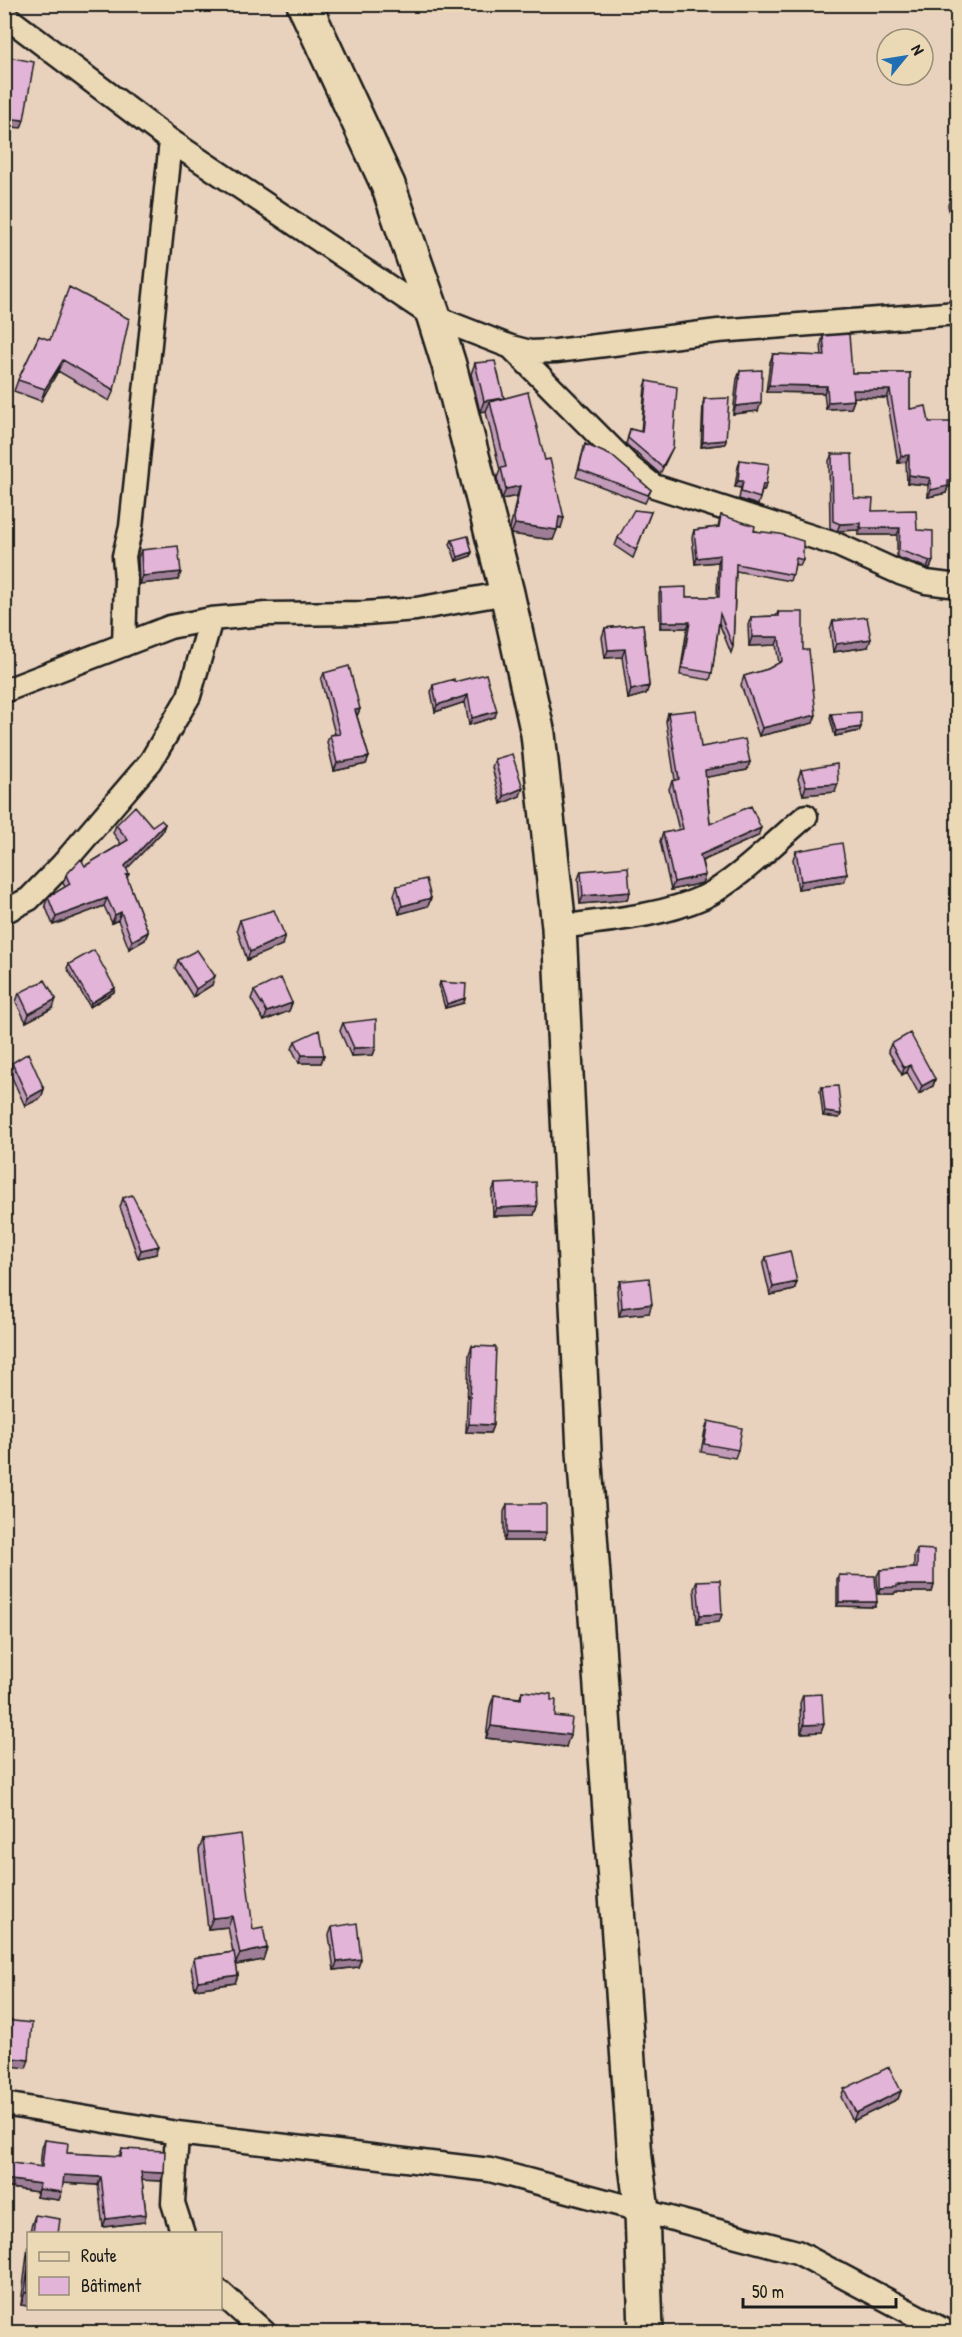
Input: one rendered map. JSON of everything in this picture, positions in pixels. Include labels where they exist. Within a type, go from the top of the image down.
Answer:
[{"type":"street","points":[[304,4],[388,185],[434,317],[449,365],[507,593],[538,734],[559,927],[585,1462],[634,2146],[642,2211],[646,2332]]},
{"type":"street","points":[[4,15],[171,141],[434,317],[511,347],[530,352],[556,351],[718,331],[957,313]]},
{"type":"street","points":[[124,645],[126,579],[124,556],[131,527],[171,141]]},
{"type":"street","points":[[511,347],[630,467],[654,486],[838,544],[900,573],[926,582],[957,586]]},
{"type":"street","points":[[4,691],[170,627],[211,619],[266,614],[365,614],[416,609],[507,593]]},
{"type":"street","points":[[4,912],[28,899],[62,865],[151,761],[189,696],[211,619]]},
{"type":"street","points":[[559,927],[660,912],[706,896],[729,881],[806,816]]},
{"type":"street","points":[[4,2104],[177,2133],[490,2170],[797,2252],[947,2332]]},
{"type":"street","points":[[177,2133],[173,2203],[182,2232]]},
{"type":"street","points":[[222,2294],[264,2332]]},
{"type":"building","points":[[4,56],[34,62],[24,120],[4,118],[6,73],[4,73]]},
{"type":"building","points":[[957,196],[957,231],[951,197]]},
{"type":"building","points":[[69,287],[129,319],[114,390],[63,360],[45,389],[18,380],[39,336],[50,340]]},
{"type":"building","points":[[849,334],[852,373],[910,373],[910,409],[926,406],[929,422],[954,422],[955,446],[957,444],[957,478],[948,480],[948,486],[931,490],[930,478],[909,475],[909,455],[901,456],[890,390],[853,390],[854,400],[828,402],[827,386],[769,385],[773,354],[825,356],[823,336]]},
{"type":"building","points":[[495,361],[504,398],[484,401],[475,363]]},
{"type":"building","points":[[762,370],[761,403],[736,406],[740,371]]},
{"type":"building","points":[[647,381],[677,387],[673,447],[662,467],[628,438],[630,429],[642,432]]},
{"type":"building","points":[[528,392],[545,460],[550,459],[564,518],[559,517],[557,530],[515,524],[520,486],[506,489],[501,468],[506,467],[490,402]]},
{"type":"building","points":[[729,398],[726,440],[703,442],[704,399]]},
{"type":"building","points":[[585,444],[612,456],[651,490],[648,495],[579,469]]},
{"type":"building","points":[[832,454],[852,454],[854,498],[873,499],[872,511],[916,510],[917,530],[933,531],[933,561],[899,550],[900,528],[861,528],[861,523],[840,524],[833,521]]},
{"type":"building","points":[[740,460],[769,464],[766,484],[763,484],[760,498],[741,492],[743,481],[738,481]]},
{"type":"building","points":[[634,510],[651,512],[636,550],[618,538]]},
{"type":"building","points":[[721,515],[755,526],[754,531],[780,534],[803,541],[803,560],[796,558],[793,575],[736,564],[733,647],[720,614],[712,673],[682,668],[690,622],[662,622],[661,588],[686,587],[686,597],[719,597],[720,555],[697,558],[694,530],[719,527]]},
{"type":"building","points":[[468,536],[472,552],[458,557],[452,540]]},
{"type":"building","points":[[178,546],[181,572],[142,576],[141,550]]},
{"type":"building","points":[[778,612],[803,612],[803,650],[809,650],[816,715],[762,728],[744,676],[768,669],[782,661],[779,637],[752,637],[751,617],[779,616]]},
{"type":"building","points":[[867,617],[871,639],[836,644],[833,621]]},
{"type":"building","points":[[643,624],[649,686],[631,690],[625,649],[608,650],[605,628]]},
{"type":"building","points":[[349,666],[360,709],[355,710],[369,757],[337,763],[330,735],[340,734],[324,673]]},
{"type":"building","points":[[486,674],[497,711],[472,718],[468,695],[437,705],[433,685]]},
{"type":"building","points":[[696,710],[701,747],[745,739],[750,762],[705,770],[710,824],[751,806],[761,828],[700,855],[705,875],[674,882],[663,833],[683,829],[672,781],[679,779],[668,713]]},
{"type":"building","points":[[861,712],[861,727],[836,731],[831,714]]},
{"type":"building","points":[[512,754],[523,788],[504,796],[495,759]]},
{"type":"building","points":[[837,764],[838,784],[806,786],[801,770]]},
{"type":"building","points":[[135,806],[152,826],[161,820],[165,824],[125,866],[129,874],[126,875],[148,932],[132,941],[121,912],[115,915],[107,898],[56,917],[48,897],[70,884],[66,875],[81,859],[85,866],[128,840],[116,825]]},
{"type":"building","points":[[6,815],[5,835],[4,835],[4,816]]},
{"type":"building","points":[[842,843],[847,874],[801,881],[796,851]]},
{"type":"building","points":[[628,867],[630,892],[583,896],[581,871]]},
{"type":"building","points":[[426,879],[431,898],[402,906],[397,886]]},
{"type":"building","points":[[274,910],[285,936],[250,952],[240,920]]},
{"type":"building","points":[[94,950],[115,988],[91,1003],[69,964]]},
{"type":"building","points":[[197,950],[215,976],[196,989],[178,960]]},
{"type":"building","points":[[281,978],[292,1003],[267,1012],[254,991]]},
{"type":"building","points":[[45,980],[56,999],[29,1014],[19,993]]},
{"type":"building","points":[[440,982],[466,984],[465,998],[447,1004]]},
{"type":"building","points":[[376,1019],[376,1047],[354,1048],[343,1023]]},
{"type":"building","points":[[319,1030],[324,1055],[302,1055],[295,1041]]},
{"type":"building","points":[[910,1033],[935,1079],[922,1086],[910,1065],[904,1068],[891,1044]]},
{"type":"building","points":[[28,1053],[44,1089],[28,1098],[12,1063]]},
{"type":"building","points":[[838,1086],[841,1114],[825,1112],[822,1087]]},
{"type":"building","points":[[536,1182],[537,1206],[496,1208],[495,1184]]},
{"type":"building","points":[[132,1195],[159,1246],[141,1250],[123,1198]]},
{"type":"building","points":[[790,1251],[797,1282],[773,1287],[766,1257]]},
{"type":"building","points":[[649,1278],[652,1304],[622,1308],[620,1281]]},
{"type":"building","points":[[472,1346],[496,1347],[493,1425],[469,1424]]},
{"type":"building","points":[[708,1421],[742,1428],[738,1450],[704,1444]]},
{"type":"building","points":[[507,1504],[546,1504],[546,1533],[507,1533]]},
{"type":"building","points":[[917,1549],[934,1550],[934,1585],[897,1585],[897,1587],[880,1588],[880,1570],[917,1568]]},
{"type":"building","points":[[839,1575],[875,1576],[877,1602],[839,1602]]},
{"type":"building","points":[[720,1580],[722,1614],[700,1615],[697,1581]]},
{"type":"building","points":[[522,1691],[551,1694],[551,1700],[556,1700],[555,1716],[572,1718],[570,1735],[491,1726],[494,1695],[521,1699]]},
{"type":"building","points":[[822,1694],[824,1724],[804,1725],[803,1695]]},
{"type":"building","points":[[241,1834],[253,1929],[263,1927],[267,1948],[240,1954],[232,1916],[213,1918],[203,1839]]},
{"type":"building","points":[[357,1923],[361,1959],[337,1962],[332,1927]]},
{"type":"building","points":[[234,1952],[238,1975],[198,1981],[194,1958]]},
{"type":"building","points":[[4,2020],[32,2023],[29,2060],[4,2057]]},
{"type":"building","points":[[889,2067],[901,2091],[856,2113],[844,2089]]},
{"type":"building","points":[[45,2140],[68,2143],[67,2153],[121,2156],[122,2149],[165,2151],[164,2173],[141,2172],[146,2214],[106,2219],[101,2177],[64,2175],[62,2192],[39,2189],[40,2184],[4,2179],[4,2162],[42,2167]]},
{"type":"building","points":[[35,2215],[60,2219],[58,2232],[33,2232]]}]
